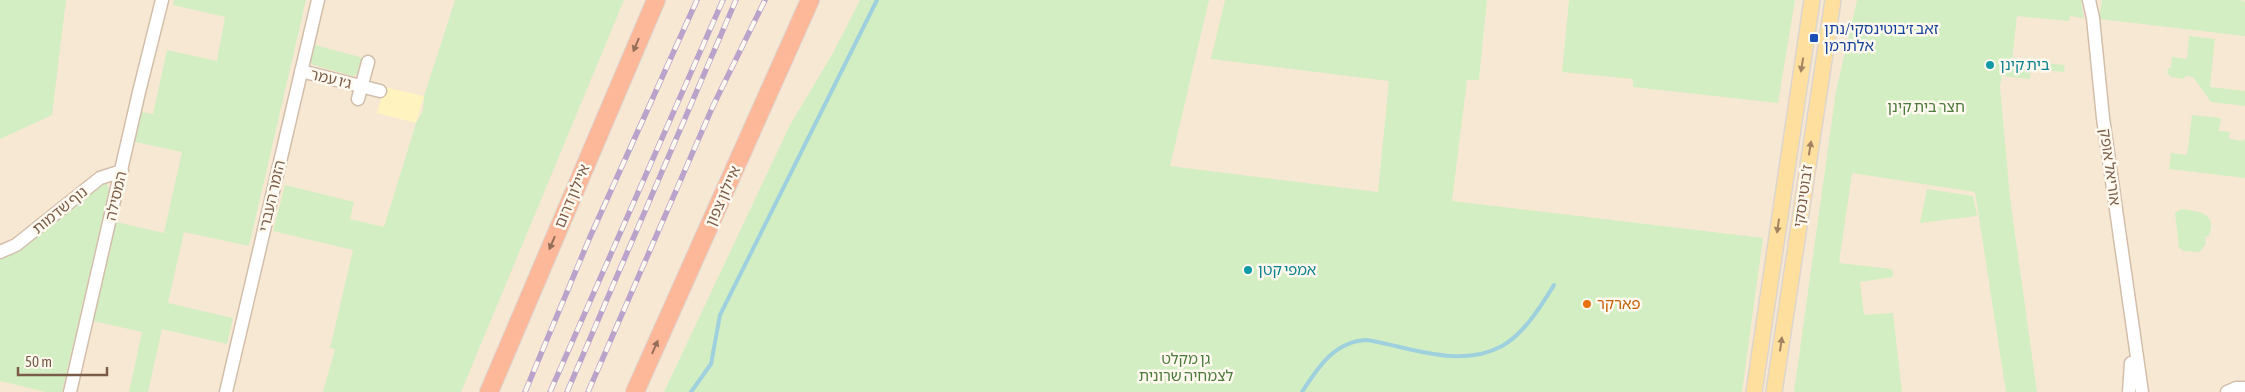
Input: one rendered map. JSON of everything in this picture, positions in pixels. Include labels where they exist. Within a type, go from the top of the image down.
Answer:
[{"type":"highway","name":"איילון דרום","points":[[489,392],[656,0]]},
{"type":"highway","name":"איילון צפון","points":[[635,392],[810,0]]},
{"type":"highway","points":[[717,208],[821,0]]},
{"type":"main road","name":"ז'בוטינסקי","points":[[1754,392],[1812,0]]},
{"type":"main road","name":"ז'בוטינסקי","points":[[1774,392],[1833,0]]},
{"type":"main road","points":[[1830,20],[1839,0]]},
{"type":"street","name":"המסילה","points":[[70,392],[162,0]]},
{"type":"street","name":"הזמר העברי","points":[[226,392],[318,0]]},
{"type":"street","name":"אוריאל אופק","points":[[2089,0],[2093,18],[2103,118],[2142,392]]},
{"type":"street","name":"אוריאל אופק","points":[[2093,18],[2098,0]]},
{"type":"street","name":"ג׳ו עמר","points":[[358,99],[368,62]]},
{"type":"street","name":"ג׳ו עמר","points":[[301,71],[380,91]]},
{"type":"street","name":"נוף שדמות","points":[[0,252],[16,245],[100,178],[122,171]]},
{"type":"street","name":"אוריאל אופק","points":[[2129,392],[2132,315]]},
{"type":"street","points":[[2227,392],[2236,388],[2245,388]]},
{"type":"shaded area","points":[[0,0],[2245,0],[2245,392],[0,392]]},
{"type":"green space","points":[[0,0],[66,0],[52,115],[0,139]]},
{"type":"green space","points":[[174,0],[306,0],[249,246],[184,232],[168,303],[233,318],[227,344],[162,329],[148,392],[129,392],[142,332],[93,321],[116,222],[164,233],[182,152],[135,142],[142,112],[153,114],[167,50],[217,61],[225,17],[173,5]]},
{"type":"green space","points":[[455,0],[624,0],[461,392],[323,392],[335,349],[330,348],[353,250],[273,231],[285,185],[354,202],[350,219],[384,227],[416,123],[423,111],[424,96]]},
{"type":"green space","name":"גן מקלט לצמחיה שרונית","points":[[860,0],[1209,0],[1170,166],[1378,192],[1389,81],[1211,59],[1225,0],[1487,0],[1479,80],[1467,80],[1452,201],[1763,238],[1742,392],[664,392],[790,125],[833,53]]},
{"type":"green space","points":[[1569,0],[1795,0],[1778,103],[1633,87],[1633,79],[1562,72]]},
{"type":"green space","name":"חצר בית קינן","points":[[1857,0],[2081,0],[2084,18],[2070,16],[2069,21],[2017,16],[2012,60],[2065,65],[2064,72],[2031,69],[2030,79],[2002,76],[2000,86],[2010,198],[2037,392],[2006,392],[1975,192],[1852,173],[1839,263],[1892,269],[1893,277],[1860,282],[1864,315],[1893,313],[1902,392],[1794,392],[1836,91]]},
{"type":"green space","points":[[2102,0],[2240,0],[2245,2],[2245,36],[2099,19]]},
{"type":"green space","points":[[2189,36],[2215,39],[2210,87],[2245,91],[2245,106],[2211,102],[2193,77],[2186,76],[2183,79],[2171,77],[2167,73],[2168,68],[2171,68],[2172,57],[2187,59]]},
{"type":"green space","points":[[312,44],[363,58],[360,72],[353,76],[313,65],[310,62]]},
{"type":"green space","points":[[2192,115],[2221,118],[2219,131],[2230,132],[2229,139],[2244,141],[2245,137],[2245,178],[2169,169],[2171,153],[2187,155]]},
{"type":"green space","points":[[103,182],[107,184],[109,190],[62,392],[46,392],[0,381],[0,259],[19,250],[78,205],[85,194]]},
{"type":"green space","points":[[1927,189],[1973,196],[1977,216],[1920,223]]},
{"type":"green space","points":[[2181,209],[2200,212],[2209,218],[2211,229],[2208,237],[2205,236],[2206,243],[2200,252],[2184,251],[2179,248],[2175,213]]},
{"type":"sand","points":[[384,87],[424,96],[416,123],[377,113]]},
{"type":"waterway","points":[[691,392],[711,364],[720,315],[877,0]]},
{"type":"waterway","points":[[1302,392],[1314,373],[1328,357],[1337,350],[1356,341],[1367,340],[1452,356],[1486,353],[1502,346],[1518,334],[1538,310],[1554,285]]},
{"type":"railway","points":[[525,392],[590,237],[697,0]]},
{"type":"railway","points":[[550,392],[723,0]]},
{"type":"railway","points":[[567,392],[736,0]]},
{"type":"railway","points":[[588,392],[713,106],[765,0]]},
{"type":"place","name":"זאב ז׳בוטינסקי/נתן אלתרמן","points":[[1814,38]]},
{"type":"place","name":"בית קינן","points":[[1990,65]]},
{"type":"place","name":"אמפי קטן","points":[[1248,270]]},
{"type":"place","name":"פארקר","points":[[1587,304]]}]
